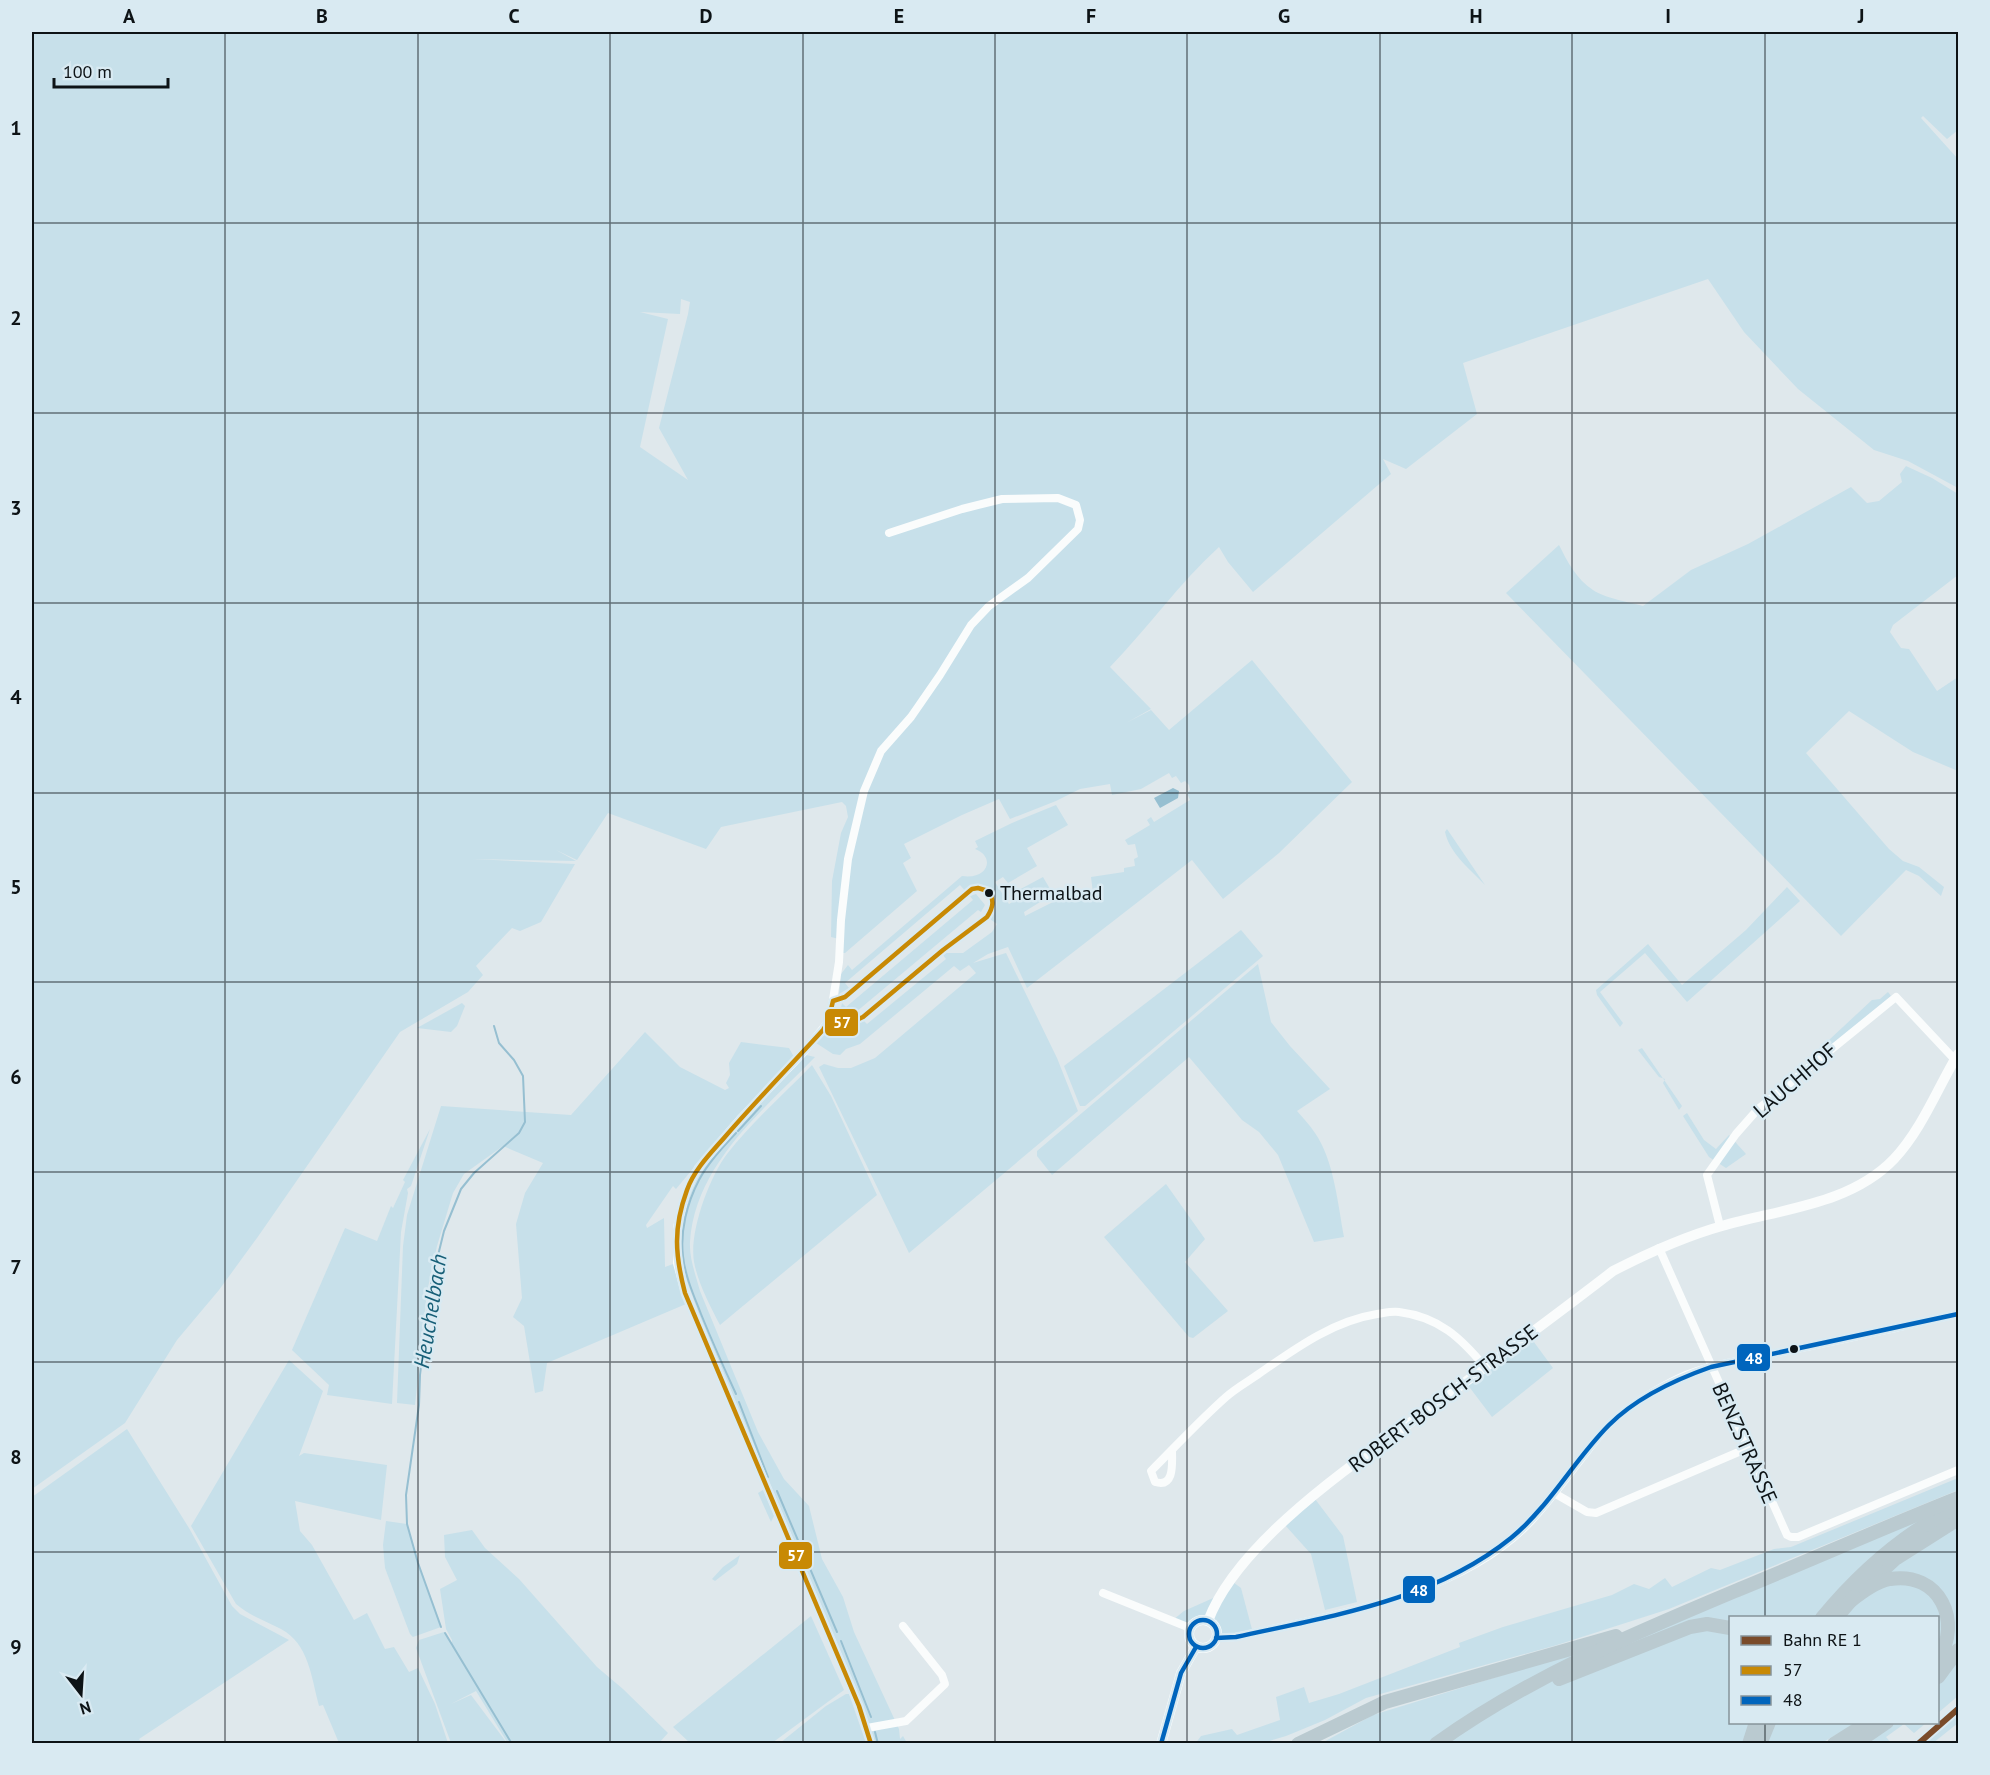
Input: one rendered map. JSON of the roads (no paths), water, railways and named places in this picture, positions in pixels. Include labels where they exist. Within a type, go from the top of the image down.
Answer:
[{"type":"highway","points":[[1436,1743],[1485,1710],[1533,1683],[1653,1626],[1959,1498]]},
{"type":"highway","points":[[1823,1616],[1868,1568],[1901,1541],[1959,1505]]},
{"type":"highway","points":[[1837,1616],[1895,1559],[1959,1519]]},
{"type":"highway","points":[[1849,1602],[1870,1587],[1890,1579],[1913,1580],[1925,1585],[1936,1593],[1947,1615],[1949,1626],[1947,1639],[1939,1658]]},
{"type":"highway","points":[[1485,1710],[1690,1627],[1707,1624],[1729,1628]]},
{"type":"highway","points":[[1298,1743],[1385,1702],[1653,1626]]},
{"type":"highway","points":[[1939,1676],[1959,1650]]},
{"type":"highway","points":[[1834,1743],[1866,1724]]},
{"type":"highway","points":[[1855,1743],[1884,1724]]},
{"type":"street","points":[[871,1743],[867,1728],[685,1293],[677,1263],[676,1236],[687,1189],[698,1168],[740,1119],[803,1053],[828,1022],[839,962],[848,859],[864,791],[881,751],[911,717],[971,625],[989,606],[1028,578],[1078,529],[1080,520],[1076,506],[1058,498],[1002,499],[962,509],[889,533]]},
{"type":"street","name":"LAUCHHOF","points":[[1720,1226],[1707,1175],[1736,1134],[1758,1109],[1896,997],[1957,1059]]},
{"type":"street","name":"ROBERT-BOSCH-STRASSE","points":[[1208,1621],[1220,1595],[1237,1571],[1264,1540],[1294,1513],[1356,1463],[1613,1272],[1659,1248],[1720,1226],[1840,1195],[1872,1177],[1893,1160],[1912,1136],[1957,1059]]},
{"type":"street","name":"BENZSTRASSE","points":[[1659,1248],[1784,1531],[1791,1537],[1798,1537],[1959,1470]]},
{"type":"street","points":[[1172,1450],[1227,1396],[1291,1352],[1335,1326],[1366,1316],[1397,1311],[1418,1316],[1452,1331],[1485,1367]]},
{"type":"street","points":[[1216,1638],[1236,1637],[1400,1596],[1437,1584],[1465,1570],[1509,1540],[1530,1522],[1610,1424],[1640,1401],[1673,1381],[1711,1367],[1959,1314]]},
{"type":"street","points":[[1554,1493],[1587,1512],[1596,1513],[1748,1448]]},
{"type":"street","points":[[1102,1593],[1190,1628]]},
{"type":"street","points":[[1198,1621],[1208,1621],[1216,1628],[1216,1638],[1208,1648],[1196,1647],[1189,1638],[1190,1628],[1198,1621]]},
{"type":"street","points":[[867,1728],[906,1721],[945,1684],[942,1675],[903,1626]]},
{"type":"street","points":[[1161,1743],[1180,1673],[1196,1647]]},
{"type":"waterway","name":"Heuchelbach","points":[[441,1627],[407,1524],[406,1495],[419,1405],[420,1375],[431,1284],[444,1231],[461,1189],[474,1173],[519,1133],[525,1122],[523,1076],[514,1060],[499,1043],[494,1026]]},
{"type":"waterway","points":[[738,1131],[761,1106]]},
{"type":"waterway","points":[[736,1133],[711,1162],[695,1189],[685,1217],[682,1246],[686,1271],[693,1293],[736,1394]]},
{"type":"waterway","points":[[739,1402],[768,1477]]},
{"type":"waterway","points":[[777,1491],[837,1632]]},
{"type":"waterway","name":"Heuchelbach","points":[[445,1633],[512,1744]]},
{"type":"waterway","points":[[841,1641],[871,1717]]},
{"type":"waterway","points":[[875,1732],[878,1744]]},
{"type":"place","name":"Thermalbad","points":[[989,893]]}]
